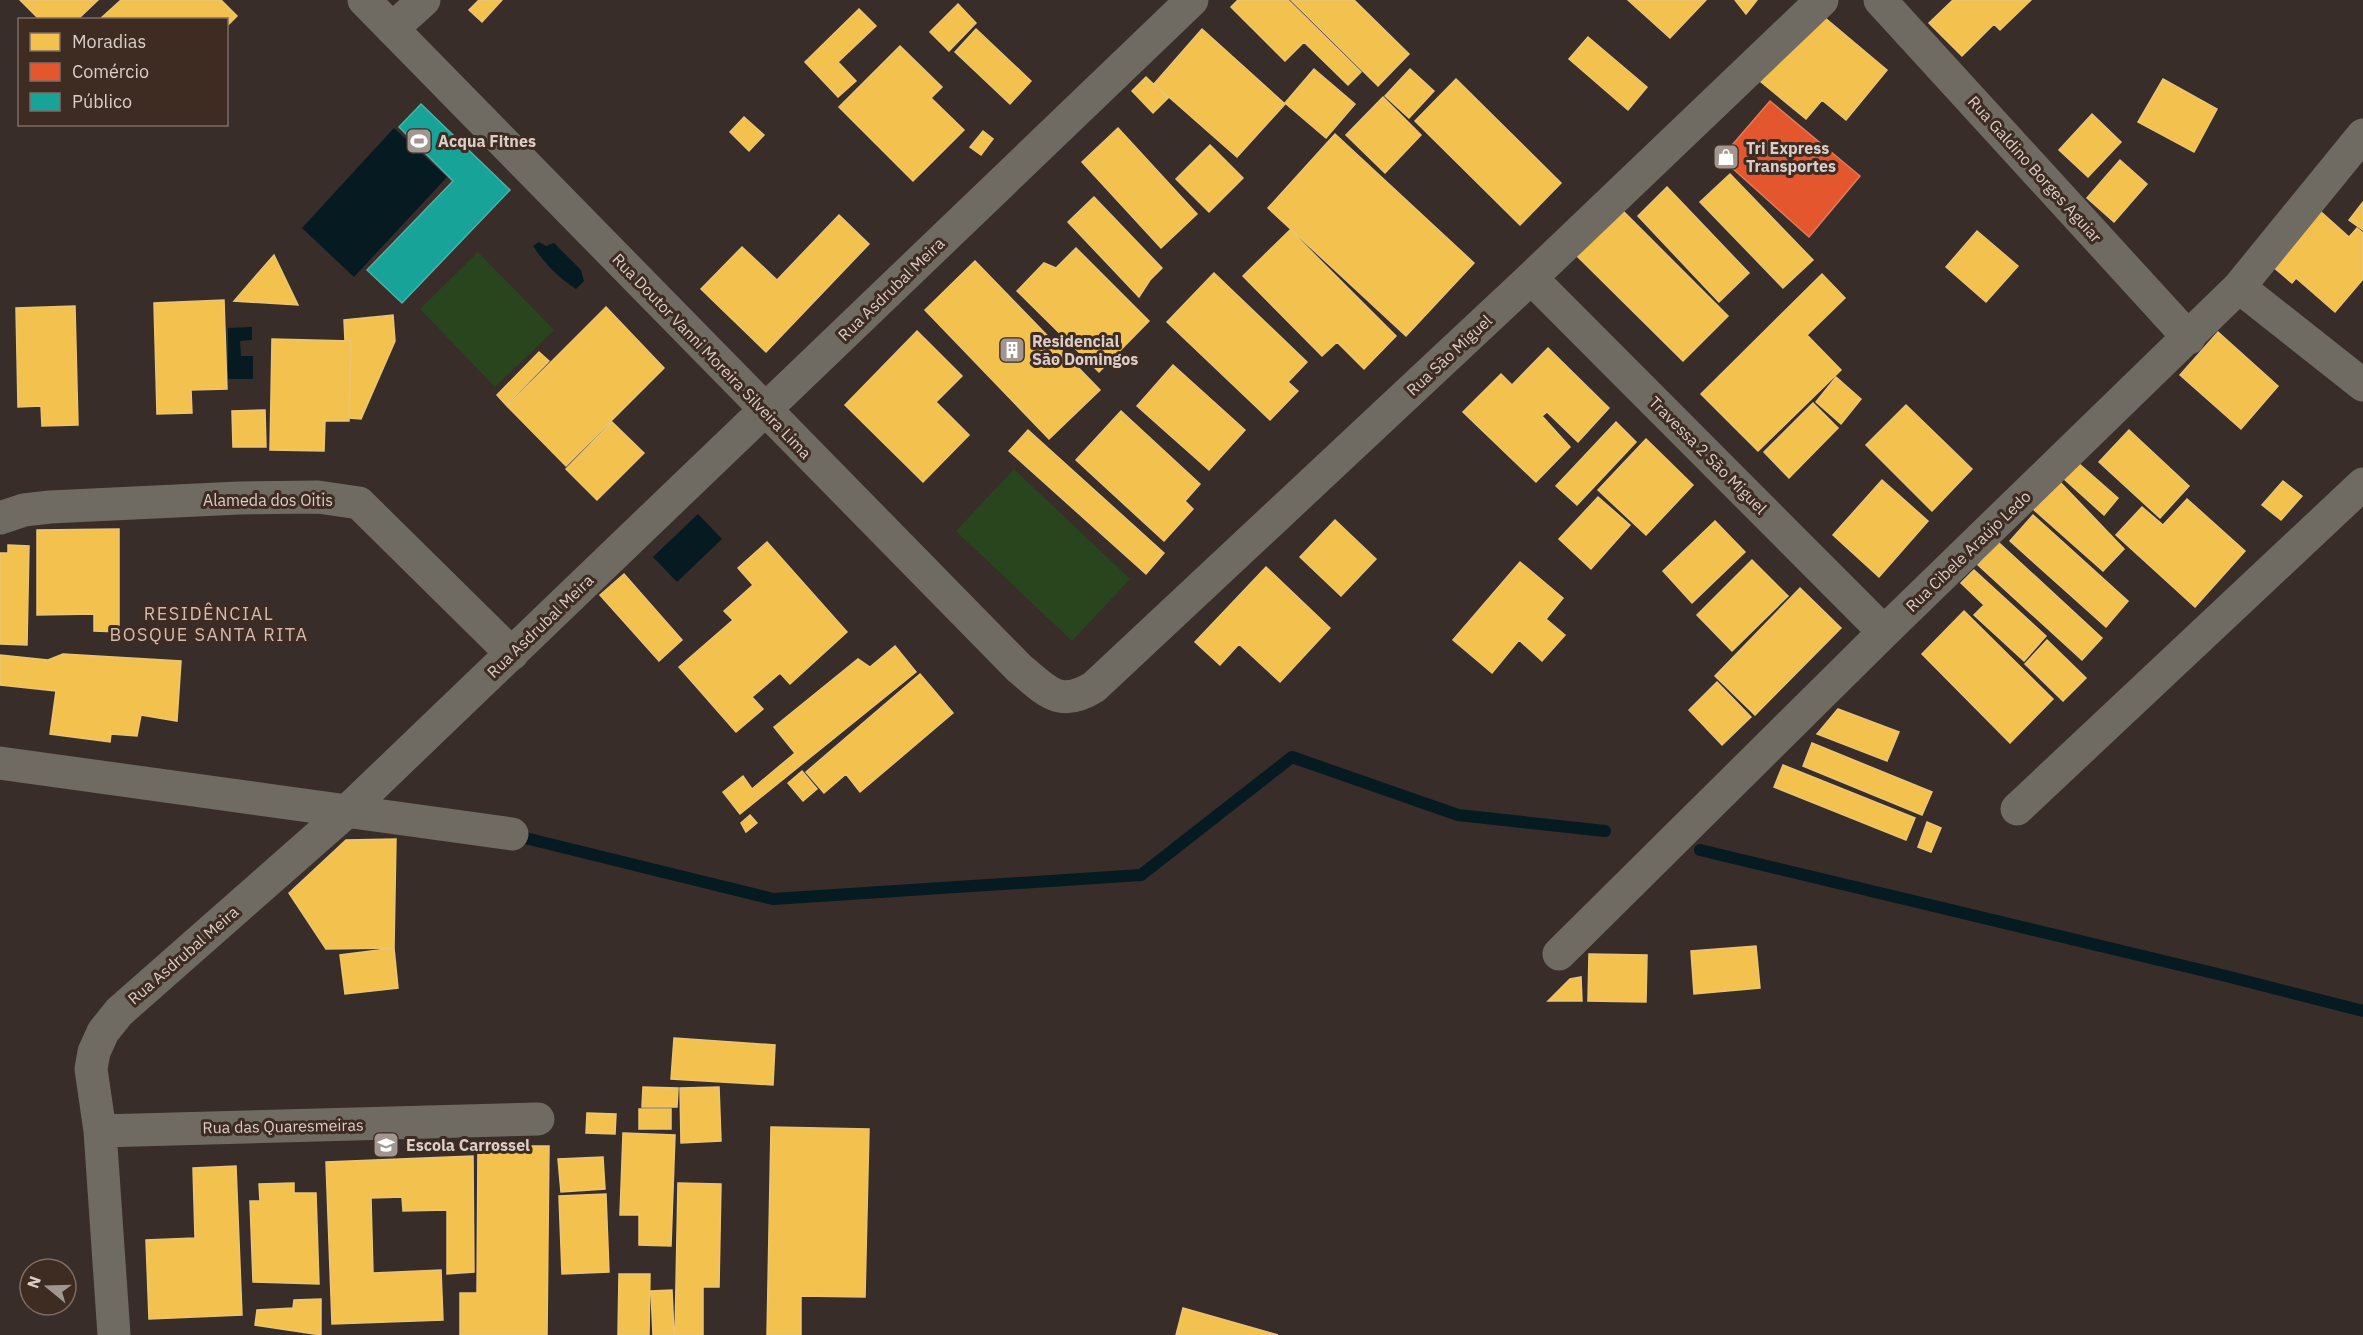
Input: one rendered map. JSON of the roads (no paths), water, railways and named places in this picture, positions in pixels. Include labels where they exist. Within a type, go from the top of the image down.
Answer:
[{"type":"street","name":"Rua Doutor Vanni Moreira Silveira Lima","points":[[363,0],[1019,668],[1059,698],[1069,698]]},
{"type":"street","points":[[392,29],[424,0]]},
{"type":"street","name":"Rua Asdrubal Meira","points":[[114,1335],[100,1131],[91,1069],[94,1052],[103,1032],[119,1012],[346,812],[1192,0]]},
{"type":"street","name":"Rua São Miguel","points":[[1069,698],[1095,687],[1531,278],[1822,0]]},
{"type":"street","name":"Rua Galdino Borges Aguiar","points":[[1880,0],[2189,338]]},
{"type":"street","name":"Rua Cibele Araújo Ledo","points":[[1559,954],[1884,632],[2189,338],[2239,287],[2363,135]]},
{"type":"street","name":"Travessa 2 São Miguel","points":[[1531,278],[1884,632]]},
{"type":"street","points":[[2239,287],[2363,385]]},
{"type":"street","points":[[2017,810],[2363,484]]},
{"type":"street","name":"Alameda dos Oitis","points":[[0,518],[24,510],[50,507],[227,499],[318,498],[359,503],[512,654]]},
{"type":"street","points":[[0,763],[512,834]]},
{"type":"street","name":"Rua das Quaresmeiras","points":[[100,1131],[538,1119]]},
{"type":"water","points":[[394,128],[447,177],[354,277],[302,228]]},
{"type":"water","points":[[539,242],[546,246],[554,243],[581,270],[584,281],[576,289],[542,259],[533,246]]},
{"type":"water","points":[[252,327],[252,340],[240,341],[241,356],[253,356],[253,379],[228,379],[228,328]]},
{"type":"water","points":[[698,514],[722,539],[677,582],[653,557]]},
{"type":"waterway","points":[[513,835],[773,899],[1141,875],[1292,757],[1458,815],[1605,831]]},
{"type":"waterway","points":[[1700,850],[2363,1011]]},
{"type":"place","name":"Acqua Fitnes","points":[[419,141]]},
{"type":"place","name":"Tri Express Transportes","points":[[1726,157]]},
{"type":"place","name":"Residencial São Domingos","points":[[1012,350]]},
{"type":"place","name":"Escola Carrossel","points":[[386,1145]]},
{"type":"district","name":"RESIDÊNCIAL BOSQUE SANTA RITA","points":[[209,624]]}]
